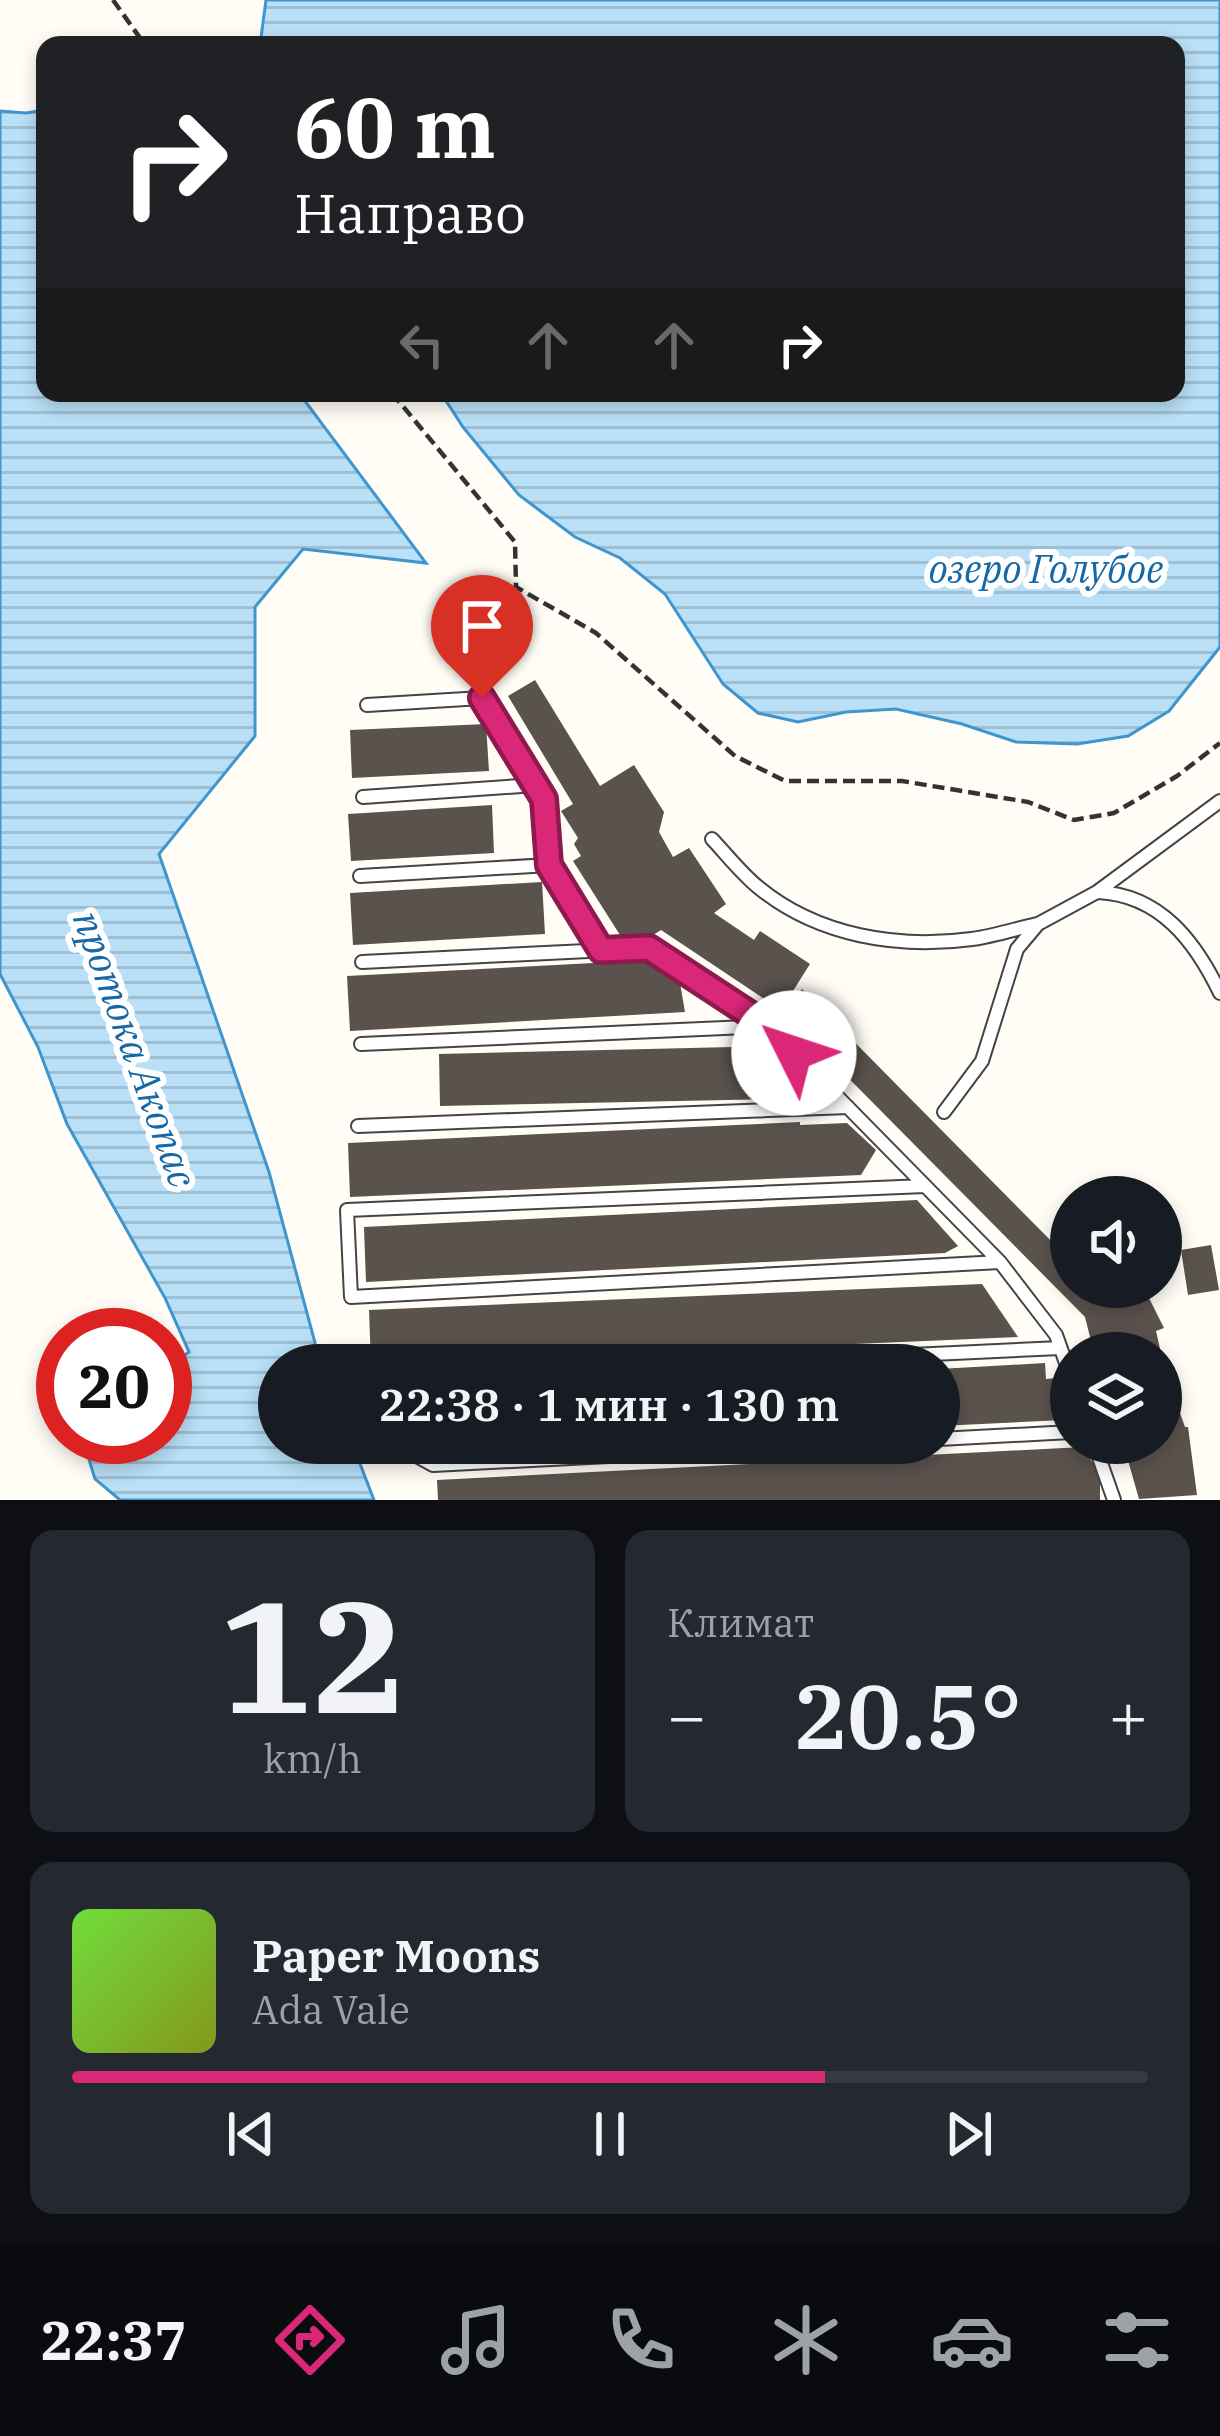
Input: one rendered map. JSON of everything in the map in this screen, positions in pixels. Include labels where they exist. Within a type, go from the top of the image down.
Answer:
[{"type":"lane","points":[[367,705],[482,698],[544,799],[549,865],[601,950]]},
{"type":"lane","points":[[363,796],[535,784]]},
{"type":"lane","points":[[712,839],[757,887],[798,914],[839,931],[891,941],[971,939],[1038,924],[1097,892],[1220,801]]},
{"type":"lane","points":[[360,876],[549,865]]},
{"type":"lane","points":[[1097,892],[1144,901],[1171,922],[1205,963],[1220,994]]},
{"type":"lane","points":[[944,1112],[982,1061],[1017,949],[1038,924]]},
{"type":"lane","points":[[362,962],[649,948],[768,1026],[1000,1262],[1054,1332]]},
{"type":"lane","points":[[361,1044],[768,1026]]},
{"type":"lane","points":[[358,1126],[848,1107]]},
{"type":"lane","points":[[925,1186],[347,1210],[351,1297],[1000,1262]]},
{"type":"lane","points":[[960,1353],[1050,1348]]},
{"type":"lane","points":[[960,1438],[1050,1433]]},
{"type":"lane","points":[[1101,1464],[1114,1500]]},
{"type":"path","points":[[112,0],[138,36]]},
{"type":"path","points":[[399,402],[515,542],[516,587],[596,633],[735,756],[784,781],[902,781],[1028,802],[1074,820],[1114,813],[1178,776],[1220,742]]},
{"type":"water","name":"озеро Голубое","points":[[266,0],[1220,0],[1220,647],[1169,711],[1128,736],[1077,744],[1016,742],[896,709],[846,712],[798,722],[758,713],[723,684],[665,594],[620,558],[575,537],[519,495],[447,402],[1185,402],[1185,36],[261,36]]},
{"type":"water","name":"протока Акопас","points":[[0,111],[36,111],[36,402],[306,402],[426,563],[303,549],[255,607],[255,736],[159,854],[269,1172],[315,1344],[258,1344],[258,1464],[360,1464],[374,1500],[120,1500],[95,1479],[90,1464],[192,1464],[192,1308],[169,1308],[67,1124],[38,1047],[0,974]]},
{"type":"building","points":[[535,680],[600,786],[634,765],[664,812],[659,832],[673,857],[689,848],[726,904],[714,913],[754,940],[760,931],[810,964],[781,1010],[661,930],[647,939],[620,935],[573,861],[581,856],[574,844],[578,838],[561,811],[573,804],[508,696]]},
{"type":"building","points":[[486,724],[489,771],[352,778],[350,730]]},
{"type":"building","points":[[492,805],[494,853],[351,861],[348,814]]},
{"type":"building","points":[[542,882],[545,934],[353,945],[350,893]]},
{"type":"building","points":[[650,960],[680,983],[685,1012],[350,1031],[347,976]]},
{"type":"building","points":[[802,989],[1050,1240],[1050,1282],[781,1010]]},
{"type":"building","points":[[733,1047],[733,1064],[772,1064],[773,1099],[440,1106],[439,1054]]},
{"type":"building","points":[[847,1123],[876,1150],[861,1175],[350,1197],[348,1143]]},
{"type":"building","points":[[917,1200],[958,1246],[945,1253],[366,1282],[364,1227]]},
{"type":"building","points":[[1211,1245],[1219,1290],[1188,1295],[1182,1250]]},
{"type":"building","points":[[982,1284],[1018,1337],[856,1344],[370,1344],[369,1310]]},
{"type":"building","points":[[1076,1308],[1154,1308],[1164,1328],[1089,1332],[1085,1317]]},
{"type":"building","points":[[1045,1363],[1046,1379],[1050,1379],[1050,1421],[960,1425],[960,1368]]},
{"type":"building","points":[[1182,1419],[1188,1427],[1197,1495],[1139,1499],[1129,1464],[1182,1464]]},
{"type":"building","points":[[1050,1449],[1050,1464],[1093,1464],[1100,1475],[1100,1500],[438,1500],[437,1480],[750,1464],[960,1464],[960,1453]]},
{"type":"route","points":[[482,698],[544,799],[549,865],[601,950],[649,948],[768,1026],[794,1053]]}]
